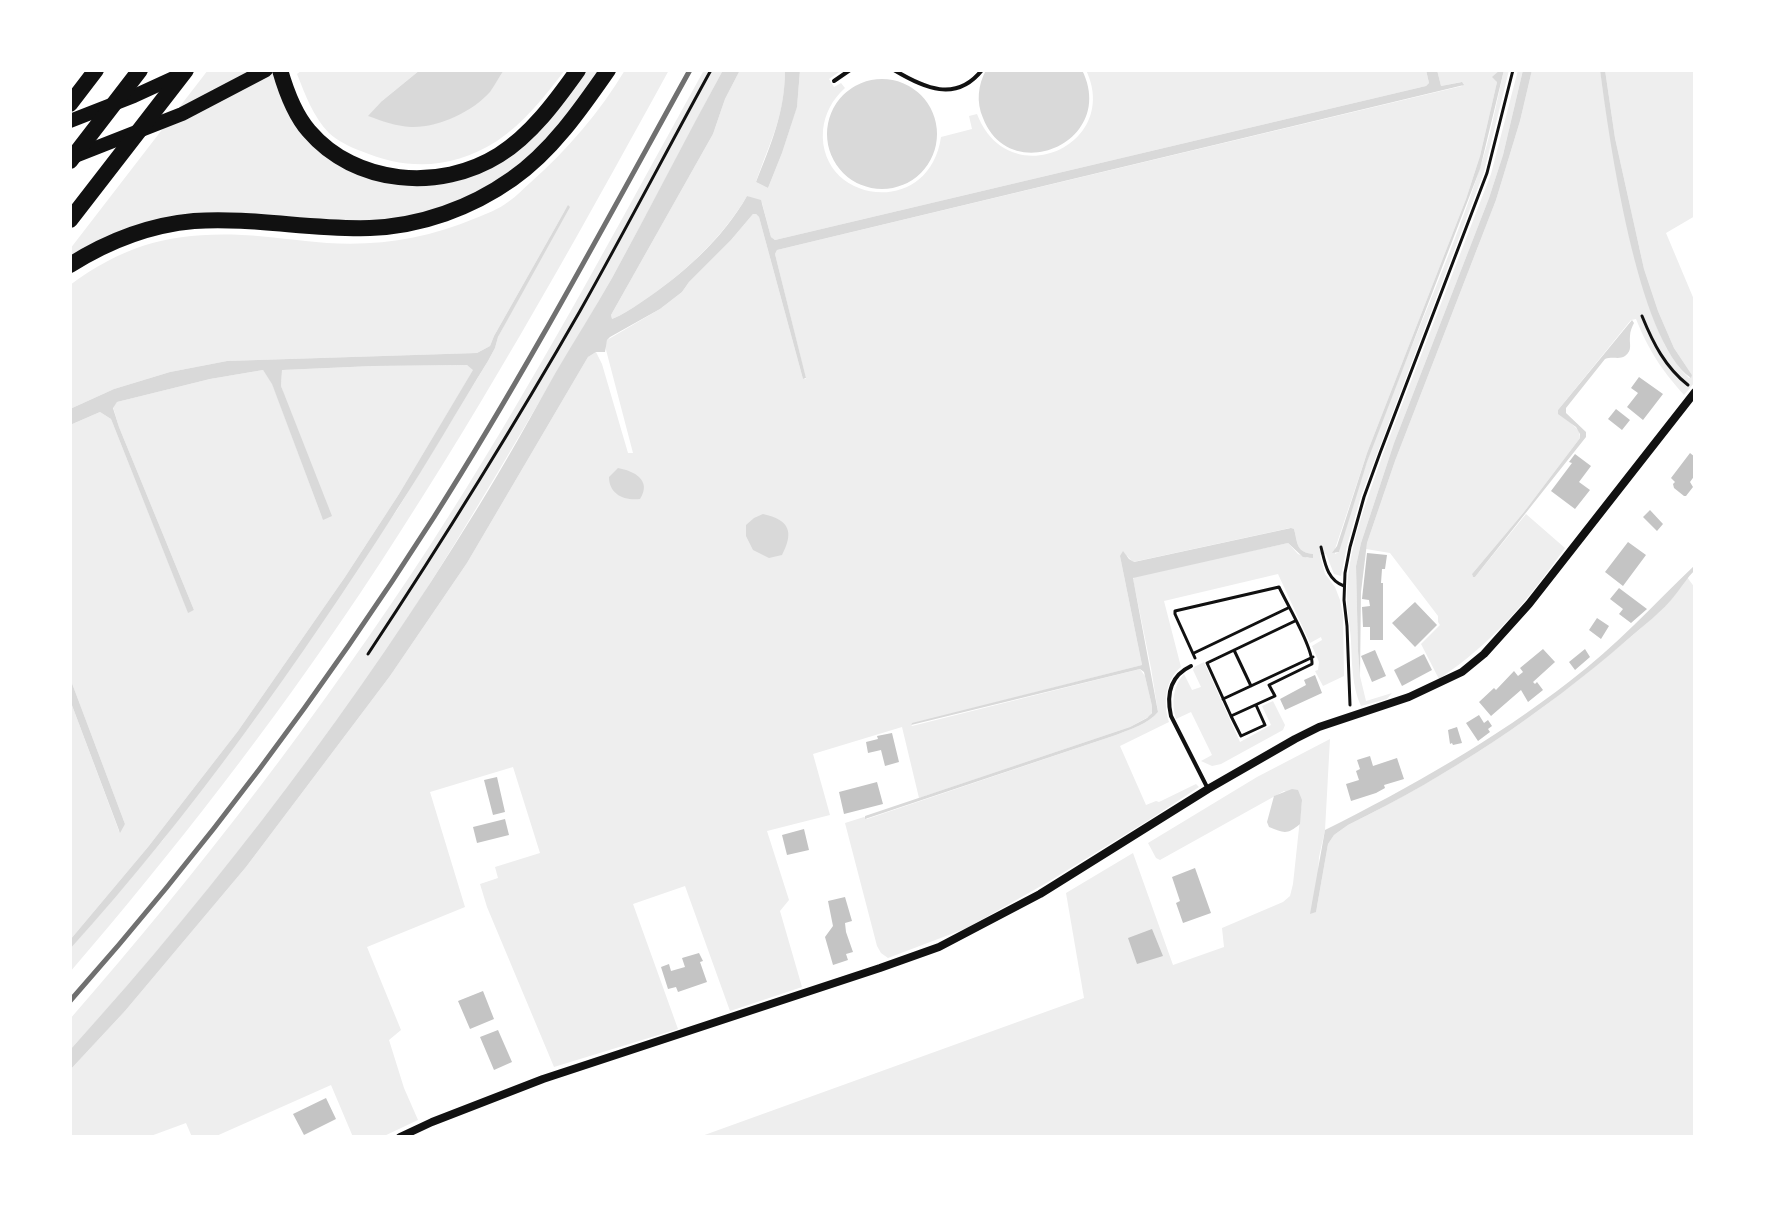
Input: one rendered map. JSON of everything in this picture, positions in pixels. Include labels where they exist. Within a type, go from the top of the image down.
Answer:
[{"type":"highway","points":[[70,104],[96,70]]},
{"type":"highway","points":[[70,160],[140,70]]},
{"type":"highway","points":[[70,220],[188,70]]},
{"type":"highway","points":[[280,70],[299,118],[320,143],[365,170],[409,179],[453,174],[499,155],[539,120],[578,70]]},
{"type":"highway","points":[[70,265],[137,232],[193,221],[370,228],[419,222],[445,213],[493,191],[532,163],[608,70]]},
{"type":"main road","points":[[70,121],[134,96],[188,70]]},
{"type":"main road","points":[[70,160],[182,114],[266,70]]},
{"type":"street","points":[[400,1137],[543,1079],[939,947],[1040,894],[1208,789],[1295,739],[1319,727],[1434,687],[1462,672],[1484,654],[1529,604],[1695,390]]},
{"type":"lane","points":[[834,81],[850,70]]},
{"type":"lane","points":[[894,70],[926,86],[944,90],[972,81],[982,70]]},
{"type":"lane","points":[[1191,666],[1181,671],[1173,681],[1169,707],[1208,789]]},
{"type":"path","points":[[368,654],[512,427],[580,311],[711,70]]},
{"type":"path","points":[[1351,716],[1344,586],[1350,547],[1364,497],[1487,173],[1513,70]]},
{"type":"path","points":[[1642,316],[1665,362],[1695,390]]},
{"type":"path","points":[[1321,547],[1327,571],[1332,579],[1344,586]]},
{"type":"path","points":[[1191,666],[1194,653],[1175,611],[1279,587],[1313,657],[1312,664],[1269,685],[1278,703]]},
{"type":"path","points":[[1194,653],[1289,607]]},
{"type":"path","points":[[1256,705],[1265,725],[1241,736],[1207,663],[1295,621]]},
{"type":"path","points":[[1234,650],[1251,686]]},
{"type":"path","points":[[1223,699],[1313,657]]},
{"type":"path","points":[[1231,716],[1275,696]]},
{"type":"shaded area","points":[[208,70],[273,70],[306,134],[413,185],[433,185],[475,175],[586,70],[601,70],[585,94],[531,155],[491,185],[445,207],[406,218],[358,222],[206,214],[70,259],[70,249]]},
{"type":"shaded area","points":[[302,70],[420,70],[382,101],[490,91],[504,70],[565,70],[525,117],[497,141],[447,162],[413,164],[361,151],[329,133],[306,97],[297,74]]},
{"type":"shaded area","points":[[420,70],[504,70],[483,99],[443,122],[411,127],[368,116]]},
{"type":"shaded area","points":[[625,70],[669,70],[558,269],[443,464],[361,592],[257,739],[184,834],[70,972],[70,949],[163,840],[397,510],[488,361],[568,205],[490,346],[477,353],[227,361],[170,372],[114,389],[70,409],[70,285],[111,259],[172,239],[242,235],[327,243],[403,240],[488,213],[517,195],[570,144]]},
{"type":"shaded area","points":[[704,70],[723,70],[603,294],[414,609],[335,725],[263,821],[187,915],[70,1050],[70,1019],[258,789],[429,547],[536,371]]},
{"type":"shaded area","points":[[723,70],[740,70],[725,99],[713,134],[611,315],[612,319],[640,303],[686,268],[726,227],[747,196],[761,200],[771,237],[775,240],[1426,86],[1429,83],[1426,70],[1437,70],[1441,86],[1462,82],[1464,85],[777,250],[775,254],[806,378],[803,379],[759,217],[753,214],[682,292],[660,309],[610,337],[605,352],[596,352],[588,357],[467,563],[390,676],[246,867],[125,1011],[70,1070],[70,1050],[234,856],[336,720],[432,580],[498,475],[612,278]]},
{"type":"shaded area","points":[[740,70],[785,70],[780,115],[756,182],[768,188],[782,153],[797,106],[800,70],[842,70],[829,79],[834,87],[841,83],[845,88],[825,118],[826,155],[837,174],[855,186],[875,192],[897,191],[917,181],[932,164],[941,137],[972,129],[969,116],[977,114],[992,138],[1012,152],[1035,156],[1057,151],[1076,139],[1089,120],[1093,97],[1086,70],[1426,70],[1429,83],[775,240],[771,237],[762,203],[747,196],[713,242],[671,281],[612,319],[611,315],[713,134],[725,99]]},
{"type":"shaded area","points":[[785,70],[800,70],[797,107],[768,188],[756,182],[780,114]]},
{"type":"shaded area","points":[[986,70],[1082,70],[1089,96],[1086,118],[1074,135],[1056,147],[1036,153],[1015,150],[996,139],[983,118],[979,94]]},
{"type":"shaded area","points":[[1437,70],[1500,70],[1493,78],[1497,82],[1480,156],[1466,199],[1367,453],[1335,554],[1339,552],[1369,455],[1462,219],[1479,171],[1504,70],[1509,70],[1484,172],[1361,496],[1341,576],[1334,574],[1326,554],[1320,555],[1325,574],[1340,600],[1343,615],[1344,676],[1323,686],[1315,671],[1319,662],[1312,646],[1322,640],[1321,637],[1310,643],[1278,574],[1164,601],[1181,667],[1172,678],[1167,692],[1169,722],[1120,746],[1146,805],[1196,784],[1199,787],[1048,882],[967,928],[888,958],[877,946],[845,823],[864,817],[867,819],[1116,735],[1154,716],[1158,712],[1133,579],[1135,576],[1288,543],[1298,554],[1308,558],[1313,554],[1301,549],[1294,529],[1290,528],[1133,562],[1127,556],[1120,556],[1142,665],[911,724],[1140,669],[1145,676],[1153,710],[1150,716],[1130,727],[919,798],[902,727],[813,754],[830,815],[767,831],[789,900],[780,911],[802,987],[730,1011],[685,886],[633,904],[678,1029],[554,1067],[480,884],[498,878],[495,867],[540,853],[513,767],[430,792],[465,907],[367,947],[401,1030],[389,1040],[418,1120],[382,1137],[353,1137],[331,1085],[214,1137],[192,1137],[186,1123],[148,1137],[70,1137],[70,1070],[125,1011],[246,867],[390,676],[467,563],[588,357],[596,352],[602,364],[628,453],[633,453],[605,346],[607,340],[660,309],[682,292],[753,214],[759,217],[803,379],[806,379],[775,254],[777,250],[1462,86],[1461,82],[1441,86]]},
{"type":"shaded area","points":[[1504,70],[1480,169],[1367,462],[1339,552],[1332,553],[1337,546],[1367,453],[1466,199],[1480,156],[1497,82],[1492,77]]},
{"type":"shaded area","points":[[1518,70],[1523,70],[1503,155],[1489,198],[1394,443],[1361,543],[1356,566],[1360,676],[1366,701],[1392,693],[1387,699],[1361,706],[1353,675],[1347,597],[1355,539],[1383,454],[1491,174]]},
{"type":"shaded area","points":[[1523,70],[1532,70],[1496,200],[1395,461],[1367,543],[1361,592],[1360,676],[1356,566],[1361,543],[1394,443],[1489,198],[1503,155]]},
{"type":"shaded area","points":[[1532,70],[1600,70],[1622,198],[1644,288],[1664,343],[1689,378],[1692,375],[1674,348],[1644,269],[1615,138],[1605,70],[1695,70],[1695,216],[1666,233],[1695,302],[1695,382],[1684,395],[1656,359],[1636,319],[1631,320],[1558,410],[1579,431],[1580,438],[1472,574],[1475,577],[1526,514],[1565,548],[1508,620],[1477,650],[1439,679],[1421,644],[1440,625],[1438,616],[1390,553],[1366,549],[1395,461],[1496,200]]},
{"type":"shaded area","points":[[1600,70],[1605,70],[1615,138],[1644,269],[1658,311],[1691,378],[1672,357],[1655,324],[1641,282],[1610,141]]},
{"type":"shaded area","points":[[882,79],[903,83],[921,95],[933,113],[937,134],[933,155],[921,173],[903,185],[882,189],[861,185],[843,173],[831,155],[827,134],[831,113],[843,95],[861,83]]},
{"type":"shaded area","points":[[568,205],[570,207],[498,337],[488,361],[408,493],[321,625],[201,791],[70,949],[70,940],[148,847],[238,731],[345,577],[473,370],[467,365],[282,370],[281,386],[332,516],[323,520],[272,384],[263,370],[210,379],[117,402],[113,408],[119,427],[194,610],[188,613],[111,419],[100,412],[70,425],[70,409],[114,389],[170,372],[227,361],[477,353],[490,346]]},
{"type":"shaded area","points":[[1632,320],[1634,323],[1627,354],[1605,359],[1566,408],[1566,413],[1586,432],[1586,437],[1473,577],[1472,574],[1580,438],[1576,427],[1558,414],[1558,410]]},
{"type":"shaded area","points":[[467,365],[474,369],[345,577],[238,731],[148,847],[70,940],[70,700],[119,831],[125,824],[70,678],[70,425],[100,412],[111,419],[188,612],[194,610],[119,427],[113,407],[117,402],[210,379],[263,370],[272,383],[323,520],[281,386],[282,370]]},
{"type":"shaded area","points":[[618,468],[630,471],[643,482],[640,499],[628,499],[612,488],[609,477]]},
{"type":"shaded area","points":[[763,514],[779,520],[787,528],[788,540],[782,555],[769,558],[753,550],[746,536],[746,525]]},
{"type":"shaded area","points":[[1291,528],[1301,549],[1313,554],[1313,558],[1303,557],[1288,543],[1133,578],[1158,712],[1149,720],[1116,735],[865,819],[865,816],[1130,727],[1152,713],[1144,672],[1140,669],[911,725],[1142,665],[1120,556],[1123,551],[1134,562]]},
{"type":"shaded area","points":[[1695,565],[1695,570],[1659,612],[1528,718],[1459,764],[1334,835],[1328,844],[1316,912],[1310,914],[1325,830],[1451,762],[1541,703],[1603,654]]},
{"type":"shaded area","points":[[1687,577],[1695,588],[1695,1137],[699,1137],[1084,998],[1066,893],[1133,853],[1173,965],[1224,947],[1222,928],[1283,902],[1290,896],[1302,800],[1284,791],[1160,860],[1148,843],[1257,777],[1330,739],[1316,912],[1328,844],[1334,835],[1447,771],[1541,709],[1647,623],[1675,595]]},
{"type":"shaded area","points":[[1204,662],[1240,742],[1271,725],[1262,706],[1273,701],[1285,725],[1283,730],[1212,766],[1201,761],[1212,755],[1191,712],[1176,719],[1174,707],[1175,689],[1184,674],[1192,690],[1201,687],[1193,670]]},
{"type":"shaded area","points":[[70,678],[125,824],[120,833],[70,700]]},
{"type":"shaded area","points":[[1292,789],[1298,790],[1302,800],[1300,824],[1285,832],[1269,827],[1267,822],[1274,796]]},
{"type":"building","points":[[1639,377],[1663,394],[1643,420],[1627,407],[1638,393],[1631,388]]},
{"type":"building","points":[[1616,409],[1630,420],[1622,430],[1608,419]]},
{"type":"building","points":[[1690,453],[1695,457],[1695,475],[1690,482],[1693,487],[1684,496],[1674,488],[1675,482],[1671,478]]},
{"type":"building","points":[[1575,454],[1591,466],[1579,482],[1590,490],[1575,509],[1551,491]]},
{"type":"building","points":[[1650,510],[1663,524],[1657,531],[1643,517]]},
{"type":"building","points":[[1628,542],[1646,555],[1623,586],[1605,572]]},
{"type":"building","points":[[1367,553],[1387,555],[1381,583],[1383,640],[1370,640],[1370,627],[1363,627],[1362,607],[1370,606],[1369,600],[1362,599]]},
{"type":"building","points":[[1619,588],[1647,609],[1631,623],[1619,614],[1623,609],[1610,599]]},
{"type":"building","points":[[1415,602],[1437,625],[1415,647],[1392,623]]},
{"type":"building","points":[[1597,618],[1609,626],[1601,639],[1589,630]]},
{"type":"building","points":[[1543,649],[1555,662],[1533,682],[1537,682],[1543,690],[1528,702],[1521,690],[1491,716],[1479,702],[1514,671],[1518,676],[1523,672],[1520,668]]},
{"type":"building","points":[[1585,649],[1590,657],[1575,670],[1569,662]]},
{"type":"building","points":[[1375,650],[1386,676],[1372,682],[1361,656]]},
{"type":"building","points":[[1424,654],[1432,670],[1402,686],[1394,670]]},
{"type":"building","points":[[1315,675],[1322,693],[1285,710],[1280,699],[1306,685],[1304,680]]},
{"type":"building","points":[[1479,715],[1484,723],[1488,720],[1492,726],[1488,729],[1490,732],[1478,741],[1466,723]]},
{"type":"building","points":[[1457,727],[1462,743],[1453,745],[1450,744],[1448,730]]},
{"type":"building","points":[[892,733],[899,762],[885,766],[881,750],[868,753],[866,742]]},
{"type":"building","points":[[1370,756],[1373,766],[1397,758],[1404,779],[1351,801],[1346,784],[1359,780],[1357,760]]},
{"type":"building","points":[[497,777],[505,812],[493,815],[484,780]]},
{"type":"building","points":[[877,782],[883,804],[844,814],[839,792]]},
{"type":"building","points":[[505,819],[509,835],[477,843],[473,827]]},
{"type":"building","points":[[804,829],[809,850],[787,855],[782,835]]},
{"type":"building","points":[[1195,868],[1211,913],[1183,923],[1172,877]]},
{"type":"building","points":[[845,897],[852,921],[845,923],[846,932],[853,952],[846,954],[848,960],[833,965],[825,937],[833,926],[828,901]]},
{"type":"building","points":[[1152,929],[1163,956],[1137,964],[1128,938]]},
{"type":"building","points":[[699,953],[707,982],[678,992],[676,987],[668,989],[661,967],[669,964],[671,971],[685,967],[682,958]]},
{"type":"building","points":[[483,991],[494,1019],[470,1029],[458,1001]]},
{"type":"building","points":[[498,1030],[512,1062],[494,1070],[480,1037]]},
{"type":"building","points":[[326,1098],[336,1119],[304,1135],[293,1114]]},
{"type":"railway","points":[[70,1001],[215,827],[393,581],[501,407],[690,70]]}]
